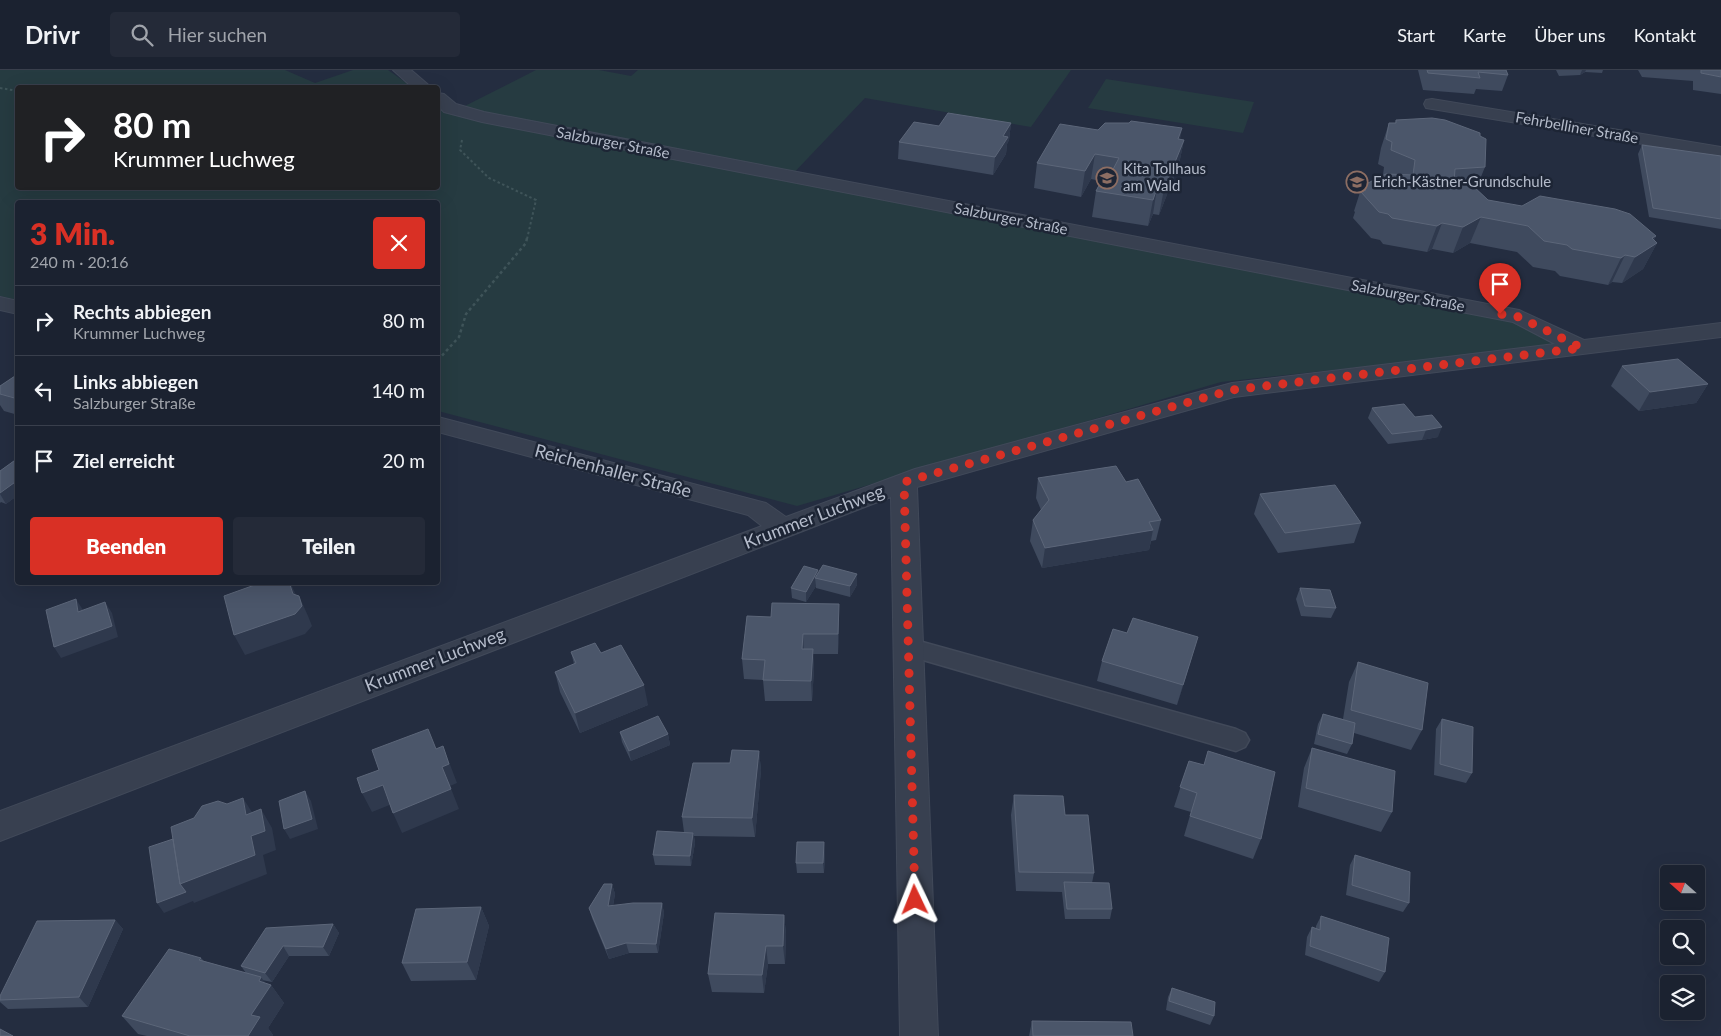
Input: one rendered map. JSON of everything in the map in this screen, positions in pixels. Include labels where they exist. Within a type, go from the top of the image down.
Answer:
[{"type":"street","points":[[401,70],[420,85]]},
{"type":"street","name":"Salzburger Straße","points":[[440,100],[450,108],[482,117],[1519,317],[1582,348]]},
{"type":"street","name":"Fehrbelliner Straße","points":[[1432,104],[1721,152]]},
{"type":"street","points":[[0,303],[15,307]]},
{"type":"street","name":"Krummer Luchweg","points":[[0,826],[904,482],[1232,390],[1721,330]]},
{"type":"street","name":"Reichenhaller Straße","points":[[440,425],[757,509],[783,528]]},
{"type":"street","points":[[904,482],[919,1036]]},
{"type":"lane","points":[[908,647],[1236,740]]},
{"type":"path","points":[[0,88],[15,91]]},
{"type":"path","points":[[440,358],[459,337],[466,314],[526,243],[536,200],[489,178],[460,150],[463,136]]},
{"type":"green space","points":[[0,70],[285,70],[315,83],[353,70],[388,70],[409,85],[15,85],[15,190],[440,190],[440,107],[449,114],[536,70],[599,70],[631,76],[638,70],[1071,70],[1031,127],[865,98],[788,179],[1520,322],[1566,345],[1221,382],[797,506],[440,412],[440,200],[15,200],[15,300],[0,296]]},
{"type":"green space","points":[[1106,79],[1254,102],[1243,133],[1088,108]]},
{"type":"building","points":[[1427,70],[1506,70],[1508,75],[1478,72],[1480,78],[1428,73]]},
{"type":"building","points":[[1701,70],[1721,70],[1721,77],[1701,73]]},
{"type":"building","points":[[948,113],[1011,123],[1003,136],[1008,137],[995,157],[899,142],[914,122],[939,126]]},
{"type":"building","points":[[1432,118],[1445,120],[1480,133],[1480,136],[1486,139],[1485,167],[1455,169],[1454,182],[1472,185],[1488,200],[1522,206],[1540,196],[1615,209],[1630,214],[1656,236],[1652,238],[1657,243],[1635,257],[1625,255],[1621,258],[1572,249],[1567,245],[1544,241],[1528,226],[1481,217],[1463,227],[1442,223],[1437,226],[1392,218],[1388,214],[1379,212],[1361,192],[1366,190],[1362,186],[1386,174],[1413,175],[1415,160],[1391,150],[1392,142],[1386,139],[1389,123],[1396,123],[1396,120]]},
{"type":"building","points":[[1131,121],[1182,128],[1178,139],[1184,140],[1164,189],[1157,188],[1153,200],[1096,191],[1103,178],[1108,179],[1119,158],[1095,154],[1085,171],[1037,163],[1060,124],[1098,130],[1105,123],[1129,123]]},
{"type":"building","points":[[1642,145],[1721,156],[1721,219],[1653,208]]},
{"type":"building","points":[[1678,359],[1708,384],[1650,392],[1622,366]]},
{"type":"building","points":[[15,376],[15,398],[0,394],[0,386]]},
{"type":"building","points":[[1404,404],[1415,417],[1432,415],[1442,427],[1392,434],[1372,408]]},
{"type":"building","points":[[15,460],[15,482],[0,493],[0,471]]},
{"type":"building","points":[[1116,466],[1126,482],[1138,479],[1161,520],[1149,522],[1153,530],[1045,548],[1033,520],[1049,500],[1038,478]]},
{"type":"building","points":[[1335,485],[1361,523],[1285,533],[1260,494]]},
{"type":"building","points":[[823,565],[857,574],[850,586],[815,578]]},
{"type":"building","points":[[804,566],[818,570],[806,592],[791,588]]},
{"type":"building","points":[[255,585],[290,585],[293,594],[299,596],[302,606],[295,614],[234,635],[224,596]]},
{"type":"building","points":[[1300,588],[1330,590],[1336,608],[1305,606]]},
{"type":"building","points":[[76,599],[78,612],[105,602],[112,626],[54,647],[46,610]]},
{"type":"building","points":[[772,603],[839,604],[838,634],[803,634],[802,649],[813,649],[811,681],[763,680],[765,660],[742,659],[747,616],[771,617]]},
{"type":"building","points":[[1133,618],[1198,637],[1183,685],[1102,661],[1113,629],[1127,633]]},
{"type":"building","points":[[595,643],[601,653],[621,645],[644,685],[575,713],[555,672],[576,663],[571,652]]},
{"type":"building","points":[[1358,662],[1428,683],[1422,730],[1351,710]]},
{"type":"building","points":[[1323,714],[1355,723],[1352,744],[1318,734]]},
{"type":"building","points":[[658,716],[668,734],[629,751],[620,732]]},
{"type":"building","points":[[1442,719],[1473,727],[1472,773],[1440,764]]},
{"type":"building","points":[[428,729],[436,749],[443,746],[449,764],[442,767],[451,789],[393,813],[383,785],[362,793],[357,778],[379,770],[372,750]]},
{"type":"building","points":[[1312,748],[1395,771],[1392,812],[1306,788]]},
{"type":"building","points":[[732,750],[759,751],[752,818],[682,817],[693,763],[730,763]]},
{"type":"building","points":[[1208,751],[1275,772],[1261,839],[1190,816],[1197,793],[1180,787],[1189,761],[1204,765]]},
{"type":"building","points":[[305,791],[312,819],[284,829],[279,801]]},
{"type":"building","points":[[1014,795],[1063,796],[1065,815],[1088,815],[1094,873],[1019,872]]},
{"type":"building","points":[[243,798],[246,815],[261,809],[265,831],[251,836],[255,855],[180,884],[171,827],[194,818],[202,806],[218,801],[227,804]]},
{"type":"building","points":[[657,831],[693,833],[690,856],[653,855]]},
{"type":"building","points":[[173,839],[180,884],[186,892],[157,903],[149,847]]},
{"type":"building","points":[[797,842],[824,842],[823,863],[796,863]]},
{"type":"building","points":[[1355,855],[1410,872],[1409,903],[1352,885]]},
{"type":"building","points":[[1064,882],[1109,883],[1112,909],[1067,909]]},
{"type":"building","points":[[604,884],[612,884],[608,906],[633,903],[662,903],[656,944],[626,943],[606,949],[589,908]]},
{"type":"building","points":[[481,907],[467,962],[402,963],[416,909]]},
{"type":"building","points":[[715,913],[784,915],[783,946],[766,946],[762,975],[708,974]]},
{"type":"building","points":[[1321,916],[1389,938],[1385,972],[1310,946],[1312,927],[1320,930]]},
{"type":"building","points":[[115,920],[79,997],[0,1000],[0,996],[37,921]]},
{"type":"building","points":[[333,924],[323,947],[283,946],[265,973],[241,966],[266,928]]},
{"type":"building","points":[[169,949],[201,958],[199,960],[261,977],[259,981],[271,985],[251,1015],[260,1017],[248,1036],[190,1036],[122,1016]]},
{"type":"building","points":[[1172,988],[1215,1002],[1214,1016],[1169,1001]]},
{"type":"building","points":[[1032,1021],[1131,1022],[1133,1036],[1033,1036]]},
{"type":"building","points":[[0,1029],[13,1036],[0,1036]]},
{"type":"place","name":"Kita Tollhaus am Wald","points":[[1107,178]]},
{"type":"place","name":"Erich-Kästner-Grundschule","points":[[1357,182]]},
{"type":"route","points":[[915,900],[904,482],[1232,390],[1582,348],[1519,317],[1500,314]]}]
